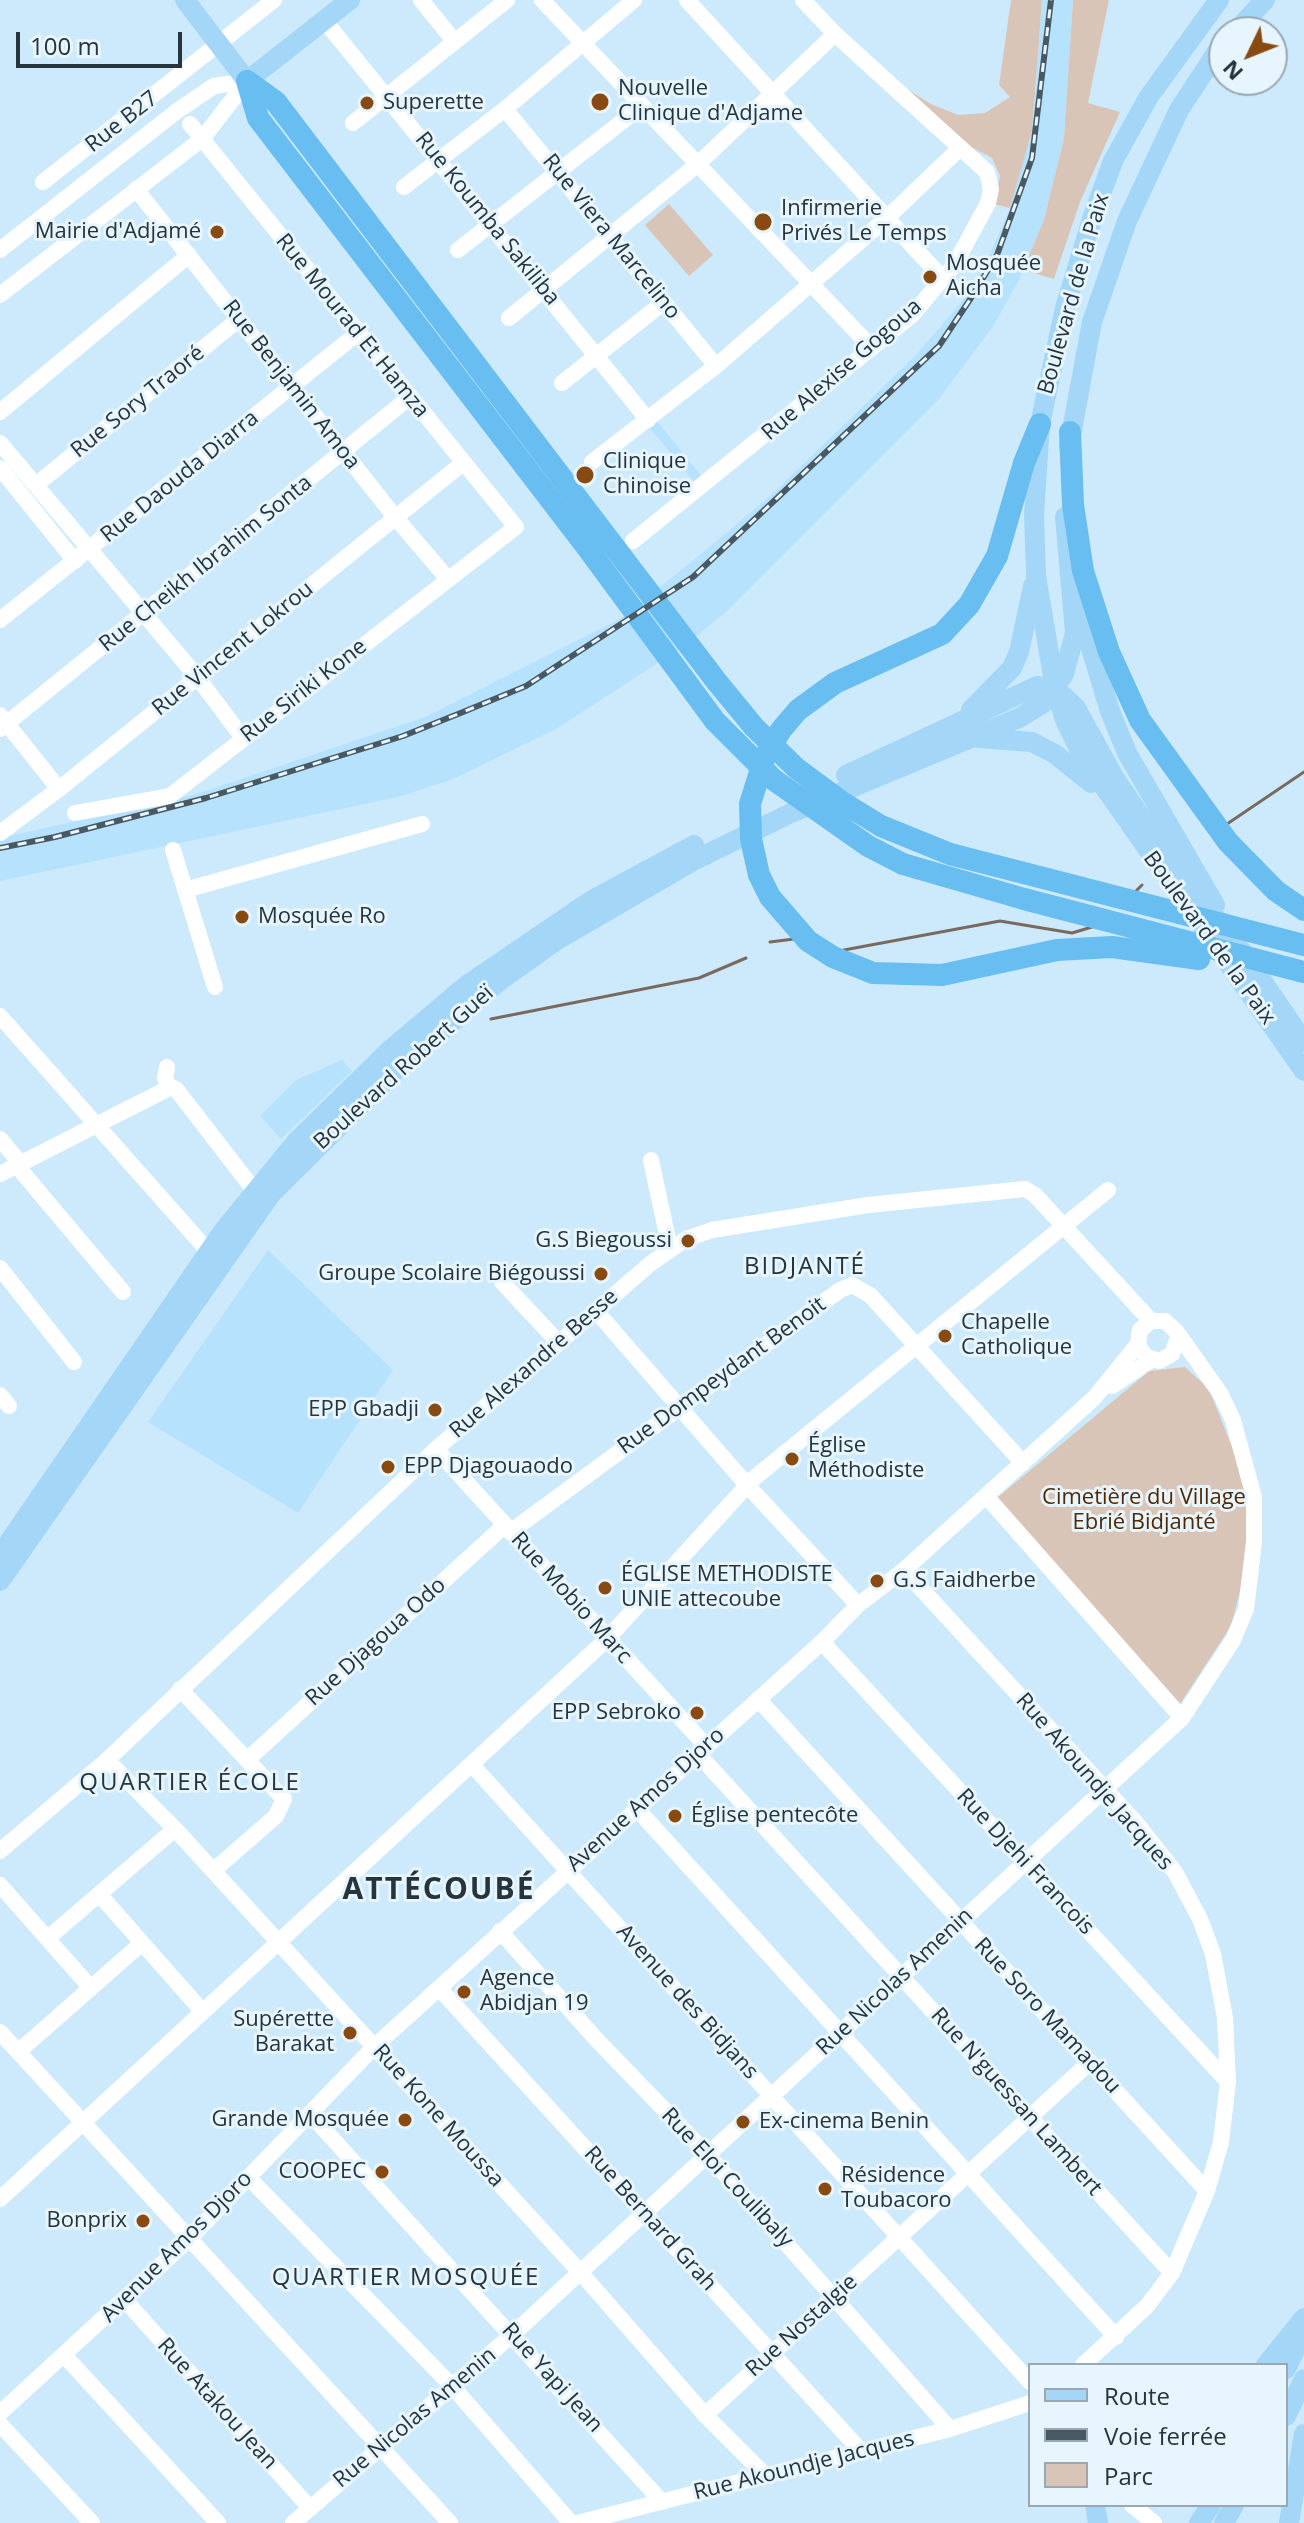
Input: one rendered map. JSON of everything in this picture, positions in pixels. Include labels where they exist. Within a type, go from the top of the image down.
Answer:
[{"type":"highway","points":[[247,81],[276,102],[754,727],[796,768],[881,826],[917,842],[988,865],[1304,945]]},
{"type":"highway","points":[[247,81],[258,118],[586,546],[715,721],[740,749],[817,813],[903,864],[1304,972]]},
{"type":"highway","points":[[1040,424],[1024,463],[997,556],[969,605],[942,634],[835,683],[798,710],[765,756],[753,788],[751,839],[759,875],[770,897],[808,941],[833,957],[873,973],[942,975],[1057,950],[1112,947],[1173,953],[1304,981]]},
{"type":"highway","points":[[1070,432],[1073,505],[1083,571],[1109,652],[1140,720],[1161,745],[1228,842],[1276,891],[1304,910]]},
{"type":"main road","points":[[185,0],[247,81],[350,0]]},
{"type":"main road","points":[[1166,72],[1202,0]]},
{"type":"main road","name":"Boulevard de la Paix","points":[[1219,0],[1166,72],[1113,161],[1093,216],[1065,308],[1040,424],[1034,515],[1036,576],[1055,688],[1071,735],[1115,807],[1304,1071]]},
{"type":"main road","points":[[1249,16],[1265,0]]},
{"type":"main road","name":"Boulevard de la Paix","points":[[1055,688],[1069,662],[1075,633],[1065,472],[1092,322],[1127,221],[1179,110],[1208,66]]},
{"type":"main road","name":"Boulevard de la Paix","points":[[1069,554],[1089,643],[1127,753],[1234,939],[1304,1042]]},
{"type":"main road","name":"Boulevard Robert Gueï","points":[[0,1581],[271,1194],[395,1071],[502,979],[607,909],[693,861],[961,731],[1012,668],[1019,652],[1036,576]]},
{"type":"main road","name":"Boulevard de la Paix","points":[[1055,688],[1067,696],[1114,777],[1183,879],[1234,939]]},
{"type":"main road","name":"Boulevard Robert Gueï","points":[[0,1555],[254,1190],[296,1142],[389,1051],[502,959],[642,872],[729,827],[961,731],[1032,711],[1055,688]]},
{"type":"main road","name":"Boulevard Robert Gueï","points":[[961,731],[1032,742],[1071,766],[1115,807]]},
{"type":"main road","points":[[1268,2363],[1304,2318]]},
{"type":"main road","points":[[1288,2365],[1304,2331]]},
{"type":"main road","points":[[1288,2412],[1304,2379]]},
{"type":"main road","points":[[1289,2523],[1304,2434]]},
{"type":"street","name":"Rue B27","points":[[43,182],[274,0]]},
{"type":"street","points":[[421,0],[455,42]]},
{"type":"street","points":[[353,123],[507,0]]},
{"type":"street","points":[[542,0],[872,348]]},
{"type":"street","points":[[404,187],[505,109],[634,0]]},
{"type":"street","points":[[687,0],[943,279]]},
{"type":"street","name":"Rue Alexise Gogoua","points":[[633,541],[912,315],[943,279],[973,236],[991,189],[987,172],[835,34],[803,0]]},
{"type":"street","name":"Rue Koumba Sakiliba","points":[[324,20],[648,420]]},
{"type":"street","points":[[509,318],[698,164],[835,34]]},
{"type":"street","points":[[0,295],[202,139],[247,81]]},
{"type":"street","points":[[0,250],[177,111],[214,86],[247,81]]},
{"type":"street","points":[[458,250],[642,106]]},
{"type":"street","name":"Rue Viera Marcelino","points":[[505,109],[716,366]]},
{"type":"street","name":"Rue Mourad Et Hamza","points":[[190,124],[516,527]]},
{"type":"street","points":[[592,462],[716,366],[888,217],[959,149]]},
{"type":"street","name":"Rue Benjamin Amoa","points":[[136,189],[395,517],[448,579]]},
{"type":"street","points":[[0,412],[189,255]]},
{"type":"street","points":[[562,383],[664,302]]},
{"type":"street","name":"Rue Sory Traoré","points":[[36,485],[239,319]]},
{"type":"street","name":"Rue Daouda Diarra","points":[[0,620],[358,333]]},
{"type":"street","name":"Rue Cheikh Ibrahim Sonta","points":[[2,723],[144,615],[410,397]]},
{"type":"street","points":[[0,443],[198,678],[243,738]]},
{"type":"street","name":"Rue Vincent Lokrou","points":[[0,833],[198,678],[463,463]]},
{"type":"street","points":[[0,468],[75,561]]},
{"type":"street","name":"Rue Siriki Kone","points":[[75,813],[170,796],[516,527]]},
{"type":"street","points":[[2,723],[59,789]]},
{"type":"street","points":[[185,890],[422,824]]},
{"type":"street","points":[[173,850],[215,987]]},
{"type":"street","points":[[0,1016],[209,1252]]},
{"type":"street","points":[[167,1067],[165,1078],[171,1087],[254,1190]]},
{"type":"street","points":[[0,1174],[171,1087]]},
{"type":"street","points":[[0,1139],[123,1292]]},
{"type":"street","points":[[651,1160],[670,1249]]},
{"type":"street","name":"Rue Alexandre Besse","points":[[0,1851],[107,1760],[436,1449],[670,1249],[712,1230],[868,1205],[1017,1188],[1035,1195],[1151,1321]]},
{"type":"street","points":[[3,2190],[82,2123],[473,1766],[607,1639],[747,1485],[1108,1190]]},
{"type":"street","points":[[0,1268],[74,1362]]},
{"type":"street","points":[[502,1282],[559,1343]]},
{"type":"street","name":"Rue Dompeydant Benoit","points":[[508,1528],[840,1290],[852,1285],[870,1295],[1023,1463]]},
{"type":"street","points":[[596,1311],[747,1485],[858,1605]]},
{"type":"street","points":[[1151,1321],[1165,1321],[1178,1338],[1178,1346],[1167,1359],[1151,1360],[1138,1344],[1140,1330],[1151,1321]]},
{"type":"street","name":"Rue Nicolas Amenin","points":[[293,2523],[513,2334],[770,2094],[841,2033],[1182,1718],[1233,1640],[1246,1609],[1254,1497],[1233,1420],[1220,1393],[1178,1338]]},
{"type":"street","name":"Avenue Amos Djoro","points":[[0,2413],[188,2240],[375,2046],[567,1869],[822,1642],[858,1605],[904,1570],[1094,1398],[1138,1344]]},
{"type":"street","name":"Avenue Amos Djoro","points":[[1094,1398],[1151,1360]]},
{"type":"street","name":"Rue Mobio Marc","points":[[436,1449],[607,1639],[702,1751]]},
{"type":"street","points":[[986,1496],[1182,1718]]},
{"type":"street","name":"Rue Djagoua Odo","points":[[248,1759],[508,1528]]},
{"type":"street","name":"Rue Akoundje Jacques","points":[[904,1570],[1137,1824],[1175,1872],[1200,1919],[1213,1954],[1225,2018],[1228,2082],[1221,2142],[1207,2191],[1172,2273],[1147,2306],[1085,2363]]},
{"type":"street","name":"Rue Djehi Francois","points":[[822,1642],[1228,2082]]},
{"type":"street","points":[[180,1689],[285,1802],[276,1816],[213,1871]]},
{"type":"street","name":"Rue Soro Mamadou","points":[[758,1699],[1207,2191]]},
{"type":"street","name":"Rue N'guessan Lambert","points":[[702,1751],[1172,2273]]},
{"type":"street","name":"Rue Kone Moussa","points":[[107,1760],[175,1829],[375,2046],[705,2415],[765,2475]]},
{"type":"street","name":"Avenue des Bidjans","points":[[473,1766],[1028,2380]]},
{"type":"street","points":[[637,1809],[1116,2337]]},
{"type":"street","points":[[48,1938],[175,1829]]},
{"type":"street","points":[[0,1885],[90,1987]]},
{"type":"street","points":[[99,1894],[203,2012]]},
{"type":"street","name":"Rue Eloi Coulibaly","points":[[500,1931],[596,2039],[708,2155],[950,2429]]},
{"type":"street","points":[[18,2052],[142,1943]]},
{"type":"street","name":"Rue Bernard Grah","points":[[439,1988],[860,2450]]},
{"type":"street","points":[[0,2032],[450,2523]]},
{"type":"street","name":"Rue Nostalgie","points":[[705,2415],[1090,2062]]},
{"type":"street","name":"Rue Yapi Jean","points":[[311,2115],[513,2334],[662,2502]]},
{"type":"street","points":[[248,2177],[452,2386],[574,2523]]},
{"type":"street","name":"Rue Atakou Jean","points":[[125,2300],[309,2507]]},
{"type":"street","points":[[64,2355],[218,2523]]},
{"type":"street","name":"Rue Akoundje Jacques","points":[[574,2523],[950,2429],[1028,2404]]},
{"type":"street","points":[[0,2424],[92,2523]]},
{"type":"street","points":[[1134,2507],[1154,2523]]},
{"type":"shaded area","points":[[1042,0],[1073,0],[1064,138],[1044,220],[1019,280],[994,325],[939,399],[725,613],[681,648],[556,729],[451,780],[398,797],[0,881],[0,838],[193,795],[425,717],[618,620],[770,496],[915,356],[960,304],[988,259],[1010,208],[1032,131]]},
{"type":"shaded area","points":[[657,421],[703,478],[696,484],[649,427]]},
{"type":"shaded area","points":[[342,1060],[352,1071],[281,1139],[260,1116],[296,1080]]},
{"type":"shaded area","points":[[268,1250],[393,1370],[298,1513],[148,1422]]},
{"type":"green space","points":[[1011,0],[1042,0],[1032,131],[1010,208],[994,204],[1000,176],[992,158],[971,147],[948,147],[839,29],[894,81],[931,104],[958,115],[985,113],[1010,97],[999,85]]},
{"type":"green space","points":[[1073,0],[1109,0],[1088,103],[1120,112],[1080,202],[1054,279],[1023,270],[1044,220],[1064,138]]},
{"type":"green space","points":[[669,204],[713,255],[689,276],[645,225]]},
{"type":"green space","name":"Cimetière du Village Ebrié Bidjanté","points":[[1185,1367],[1209,1389],[1244,1477],[1252,1545],[1231,1626],[1180,1704],[997,1498],[1149,1371]]},
{"type":"waterway","points":[[1227,824],[1304,772]]},
{"type":"waterway","points":[[1135,892],[1142,885]]},
{"type":"waterway","points":[[844,950],[1000,921],[1072,933],[1092,927]]},
{"type":"waterway","points":[[770,942],[794,939]]},
{"type":"waterway","points":[[491,1019],[699,978],[746,958]]},
{"type":"railway","points":[[0,848],[206,798],[403,736],[526,686],[693,577],[939,346],[971,298],[997,255],[1032,158],[1051,0]]},
{"type":"place","name":"Nouvelle Clinique d'Adjame","points":[[600,102]]},
{"type":"place","name":"Superette","points":[[367,103]]},
{"type":"place","name":"Infirmerie Privés Le Temps","points":[[763,222]]},
{"type":"place","name":"Mairie d'Adjamé","points":[[217,232]]},
{"type":"place","name":"Mosquée Aicha","points":[[930,277]]},
{"type":"place","name":"Clinique Chinoise","points":[[585,475]]},
{"type":"place","name":"Mosquée Ro","points":[[242,917]]},
{"type":"place","name":"G.S Biegoussi","points":[[688,1241]]},
{"type":"place","name":"Groupe Scolaire Biégoussi","points":[[601,1274]]},
{"type":"place","name":"Chapelle Catholique","points":[[945,1336]]},
{"type":"place","name":"EPP Gbadji","points":[[435,1410]]},
{"type":"place","name":"Église Méthodiste","points":[[792,1459]]},
{"type":"place","name":"EPP Djagouaodo","points":[[388,1467]]},
{"type":"place","name":"G.S Faidherbe","points":[[877,1581]]},
{"type":"place","name":"ÉGLISE METHODISTE UNIE attecoube","points":[[605,1588]]},
{"type":"place","name":"EPP Sebroko","points":[[697,1713]]},
{"type":"place","name":"Église pentecôte","points":[[675,1816]]},
{"type":"place","name":"Agence Abidjan 19","points":[[464,1992]]},
{"type":"place","name":"Supérette Barakat","points":[[350,2033]]},
{"type":"place","name":"Grande Mosquée","points":[[405,2120]]},
{"type":"place","name":"Ex-cinema Benin","points":[[743,2122]]},
{"type":"place","name":"COOPEC","points":[[382,2172]]},
{"type":"place","name":"Résidence Toubacoro","points":[[825,2189]]},
{"type":"place","name":"Bonprix","points":[[143,2221]]},
{"type":"district","name":"BIDJANTÉ","points":[[805,1267]]},
{"type":"district","name":"QUARTIER ÉCOLE","points":[[190,1783]]},
{"type":"district","name":"ATTÉCOUBÉ","points":[[439,1890]]},
{"type":"district","name":"QUARTIER MOSQUÉE","points":[[406,2278]]}]
